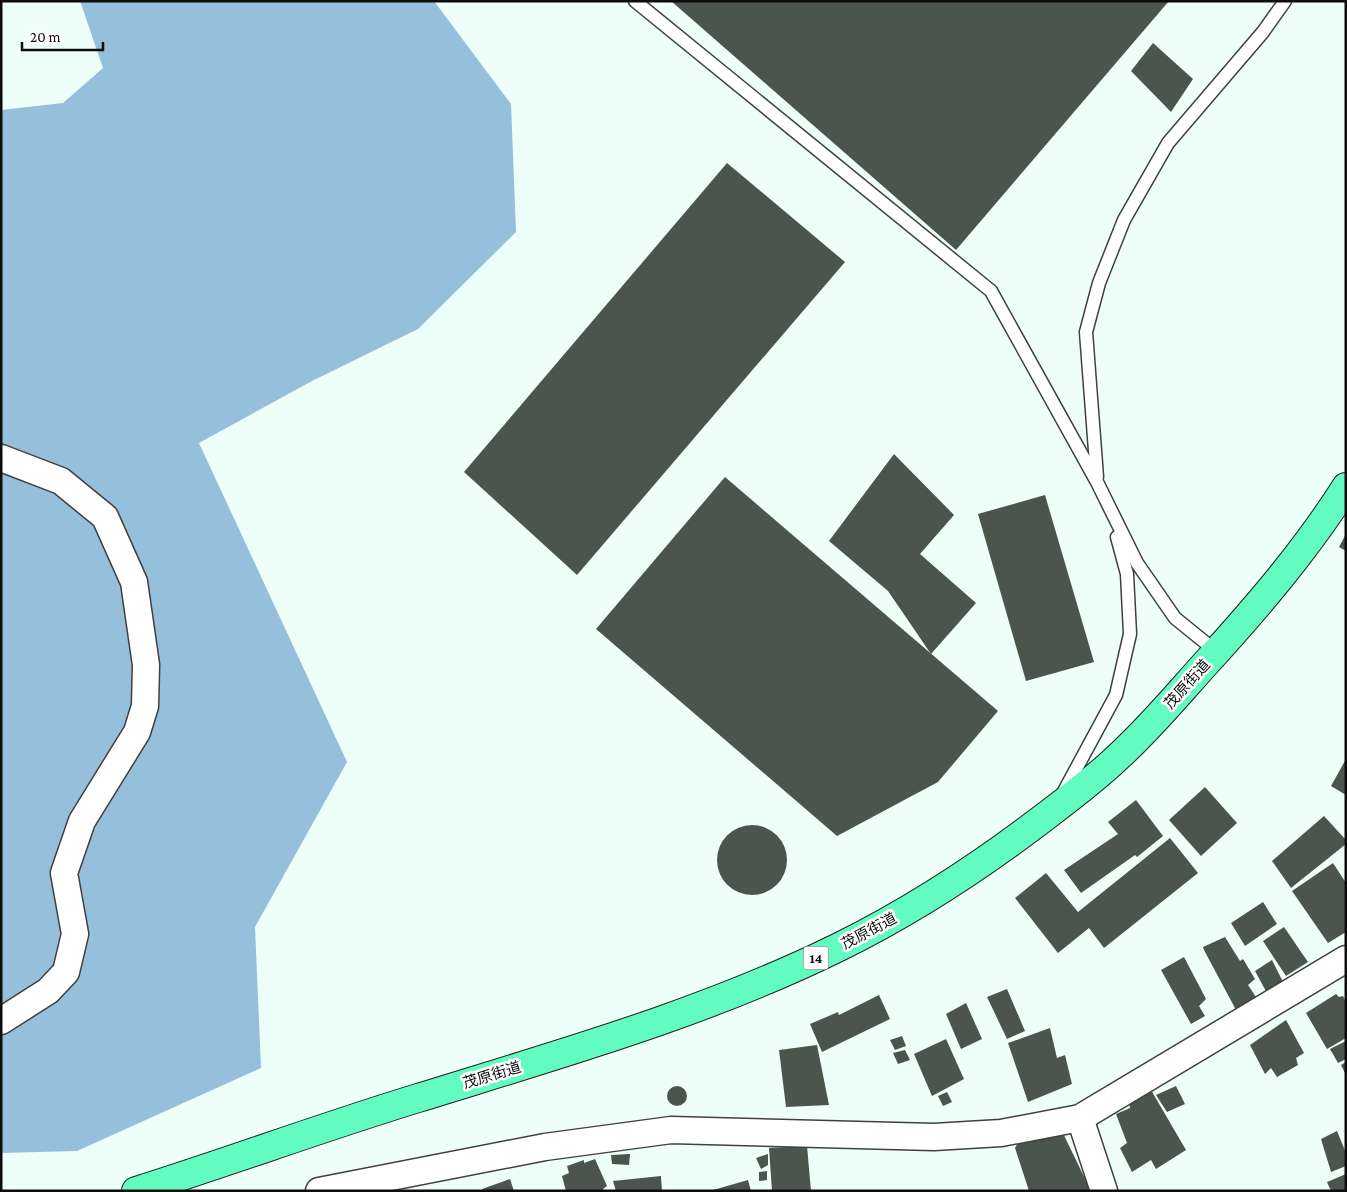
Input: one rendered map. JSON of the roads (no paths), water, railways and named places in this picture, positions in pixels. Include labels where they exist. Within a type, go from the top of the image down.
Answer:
[{"type":"main road","name":"茂原街道","points":[[136,1191],[700,1007],[838,948],[902,914],[967,874],[1085,788],[1121,755],[1217,652],[1291,564],[1346,487]]},
{"type":"street","points":[[1,458],[61,481],[105,517],[134,582],[146,664],[145,706],[137,732],[82,820],[64,873],[75,934],[66,972],[48,991],[1,1021]]},
{"type":"street","points":[[319,1191],[544,1148],[670,1130],[934,1137],[1001,1133],[1080,1118],[1346,959]]},
{"type":"street","points":[[1080,1118],[1104,1191]]},
{"type":"lane","points":[[635,1],[991,291],[1097,482],[1137,563],[1175,618],[1217,652]]},
{"type":"lane","points":[[1097,482],[1086,332],[1103,274],[1124,220],[1168,143],[1263,32],[1285,1]]},
{"type":"lane","points":[[1054,810],[1116,695],[1130,634],[1127,574],[1110,511]]}]
